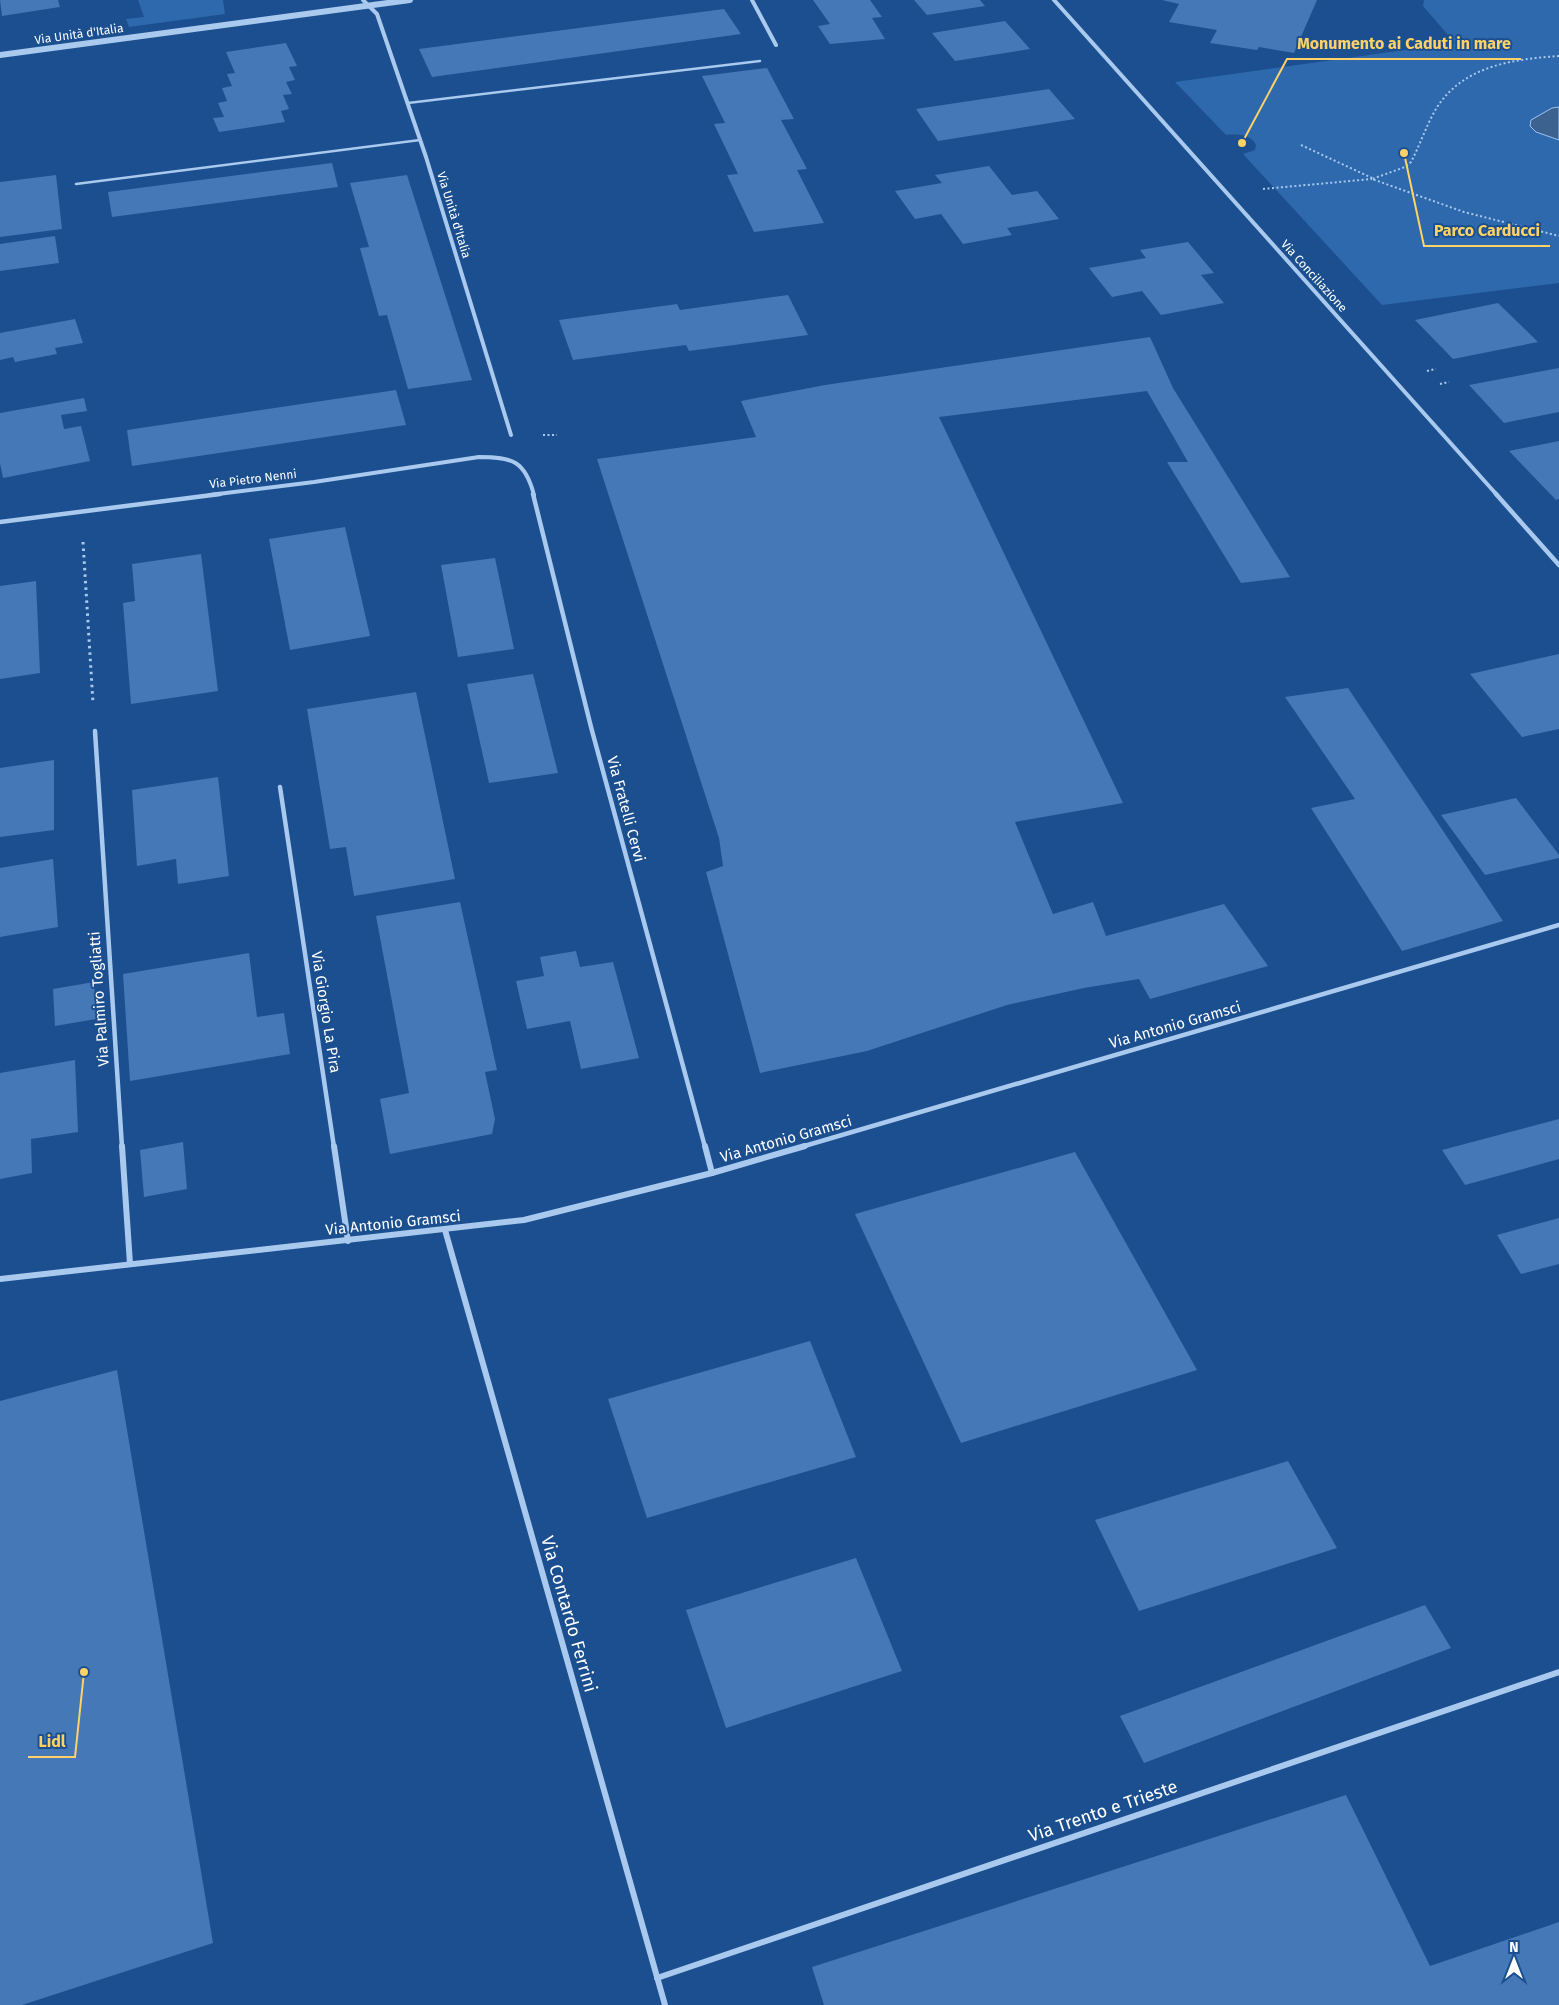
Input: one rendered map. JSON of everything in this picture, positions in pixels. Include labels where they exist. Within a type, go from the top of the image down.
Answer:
[{"type":"street","points":[[362,0],[369,6]]},
{"type":"street","name":"Via Unità d'Italia","points":[[0,55],[410,0]]},
{"type":"street","points":[[752,0],[776,45]]},
{"type":"street","name":"Via Conciliazione","points":[[1054,0],[1559,565]]},
{"type":"street","name":"Via Unità d'Italia","points":[[369,6],[377,14],[408,103],[511,434]]},
{"type":"street","name":"Via Pietro Nenni","points":[[0,522],[314,482],[478,457],[508,459]]},
{"type":"street","name":"Via Fratelli Cervi","points":[[508,459],[522,466],[530,480],[594,737],[712,1173]]},
{"type":"street","name":"Via Palmiro Togliatti","points":[[94,731],[130,1264]]},
{"type":"street","name":"Via Giorgio La Pira","points":[[280,786],[348,1241]]},
{"type":"street","name":"Via Antonio Gramsci","points":[[0,1279],[445,1230],[524,1220],[558,1213],[712,1173],[1559,925]]},
{"type":"street","name":"Via Contardo Ferrini","points":[[445,1230],[665,2005]]},
{"type":"street","name":"Via Trento e Trieste","points":[[657,1978],[1559,1672]]},
{"type":"lane","points":[[408,103],[760,61]]},
{"type":"lane","points":[[76,184],[420,140]]},
{"type":"path","points":[[1270,188],[1372,179],[1405,167],[1411,162],[1437,107],[1448,93],[1462,82],[1481,71],[1502,64],[1559,56]]},
{"type":"path","points":[[1301,145],[1372,179],[1416,196],[1469,214],[1559,236]]},
{"type":"path","points":[[543,435],[557,434]]},
{"type":"path","points":[[81,511],[94,731]]},
{"type":"shaded area","points":[[138,0],[223,0],[225,14],[129,27],[126,19],[144,17]]},
{"type":"shaded area","points":[[1424,0],[1559,0],[1559,283],[1382,305],[1243,154],[1255,150],[1256,145],[1254,141],[1243,136],[1226,135],[1175,82],[1455,43],[1423,6]]},
{"type":"shaded area","points":[[1559,107],[1559,140],[1536,132],[1530,126],[1531,120],[1552,108]]},
{"type":"building","points":[[0,0],[58,0],[60,7],[2,16]]},
{"type":"building","points":[[813,0],[870,0],[882,17],[872,18],[885,39],[830,44],[818,26],[830,24]]},
{"type":"building","points":[[914,0],[980,0],[985,6],[927,15]]},
{"type":"building","points":[[1162,0],[1317,0],[1294,53],[1259,47],[1257,50],[1210,43],[1217,30],[1169,22],[1179,4]]},
{"type":"building","points":[[724,9],[741,34],[432,77],[419,49]]},
{"type":"building","points":[[1005,21],[1030,49],[955,61],[932,33]]},
{"type":"building","points":[[286,43],[297,66],[289,67],[295,80],[286,82],[292,94],[283,95],[289,109],[281,111],[285,122],[219,132],[213,118],[224,117],[218,103],[227,101],[222,88],[232,86],[227,74],[235,73],[226,52]]},
{"type":"building","points":[[767,68],[794,119],[781,120],[807,169],[797,170],[824,223],[754,232],[727,175],[738,174],[714,124],[725,123],[702,76]]},
{"type":"building","points":[[1049,89],[1075,119],[938,141],[916,109]]},
{"type":"building","points":[[332,163],[338,187],[112,217],[108,192]]},
{"type":"building","points":[[989,166],[1012,195],[1037,191],[1059,219],[1007,228],[1012,235],[963,244],[941,214],[915,219],[895,191],[942,183],[935,175]]},
{"type":"building","points":[[56,175],[62,229],[0,237],[0,182]]},
{"type":"building","points":[[407,175],[472,380],[408,389],[387,315],[379,316],[360,248],[369,247],[350,183]]},
{"type":"building","points":[[55,236],[59,263],[0,271],[0,244]]},
{"type":"building","points":[[1188,242],[1214,273],[1201,275],[1224,303],[1161,315],[1142,291],[1112,297],[1089,268],[1146,258],[1140,250]]},
{"type":"building","points":[[788,295],[808,335],[689,351],[686,345],[573,360],[559,320],[677,304],[680,310]]},
{"type":"building","points":[[1498,303],[1538,342],[1453,359],[1415,320]]},
{"type":"building","points":[[75,319],[83,343],[55,348],[57,354],[15,362],[13,357],[0,360],[0,333]]},
{"type":"building","points":[[1150,337],[1173,388],[1290,577],[1241,583],[1167,462],[1188,462],[1147,391],[939,417],[1123,803],[1015,822],[1053,914],[1093,902],[1106,936],[1224,904],[1268,966],[1150,999],[1139,979],[1084,988],[1007,1005],[867,1051],[760,1073],[706,872],[723,866],[719,838],[597,459],[756,437],[741,401],[825,385]]},
{"type":"building","points":[[1559,368],[1559,412],[1504,423],[1469,385]]},
{"type":"building","points":[[396,390],[406,425],[132,466],[127,430]]},
{"type":"building","points":[[84,398],[87,411],[61,415],[64,429],[81,426],[90,461],[3,478],[0,463],[0,413]]},
{"type":"building","points":[[1559,441],[1559,499],[1556,500],[1509,451]]},
{"type":"building","points":[[345,527],[370,636],[290,650],[269,539]]},
{"type":"building","points":[[201,554],[218,691],[131,704],[123,603],[135,601],[132,564]]},
{"type":"building","points":[[495,558],[514,649],[458,657],[441,565]]},
{"type":"building","points":[[36,581],[40,673],[0,679],[0,586]]},
{"type":"building","points":[[1559,654],[1559,729],[1522,737],[1470,674]]},
{"type":"building","points":[[533,674],[558,773],[489,783],[467,684]]},
{"type":"building","points":[[1348,688],[1503,921],[1402,951],[1311,808],[1355,799],[1285,697]]},
{"type":"building","points":[[416,692],[455,879],[354,896],[346,847],[330,849],[307,709]]},
{"type":"building","points":[[54,760],[54,830],[0,837],[0,768]]},
{"type":"building","points":[[218,777],[229,876],[178,884],[176,859],[137,866],[132,790]]},
{"type":"building","points":[[1516,798],[1559,855],[1559,858],[1485,875],[1441,815]]},
{"type":"building","points":[[53,859],[58,927],[0,937],[0,868]]},
{"type":"building","points":[[460,902],[497,1070],[485,1072],[495,1119],[492,1134],[390,1154],[380,1099],[409,1093],[376,916]]},
{"type":"building","points":[[576,951],[580,967],[613,962],[639,1058],[581,1069],[570,1021],[527,1029],[516,981],[544,976],[540,957]]},
{"type":"building","points":[[249,953],[257,1017],[284,1013],[290,1054],[130,1081],[123,974]]},
{"type":"building","points":[[94,982],[96,1019],[55,1026],[53,989]]},
{"type":"building","points":[[75,1060],[78,1132],[31,1139],[32,1173],[0,1179],[0,1073]]},
{"type":"building","points":[[1559,1119],[1559,1159],[1465,1185],[1442,1150]]},
{"type":"building","points":[[183,1142],[187,1189],[144,1197],[140,1150]]},
{"type":"building","points":[[1075,1152],[1197,1370],[961,1443],[855,1214]]},
{"type":"building","points":[[1559,1218],[1559,1264],[1521,1274],[1497,1235]]},
{"type":"building","points":[[810,1341],[856,1457],[647,1518],[608,1399]]},
{"type":"building","points":[[117,1370],[213,1943],[22,2005],[0,2005],[0,1401]]},
{"type":"building","points":[[1288,1461],[1337,1548],[1139,1611],[1095,1520]]},
{"type":"building","points":[[856,1558],[902,1671],[726,1728],[686,1610]]},
{"type":"building","points":[[1425,1605],[1451,1648],[1144,1763],[1120,1716]]},
{"type":"building","points":[[1346,1795],[1430,1966],[1559,1922],[1559,2005],[824,2005],[812,1967]]},
{"type":"place","name":"Monumento ai Caduti in mare","points":[[1242,143]]},
{"type":"place","name":"Parco Carducci","points":[[1404,153]]},
{"type":"place","name":"Lidl","points":[[84,1672]]}]
